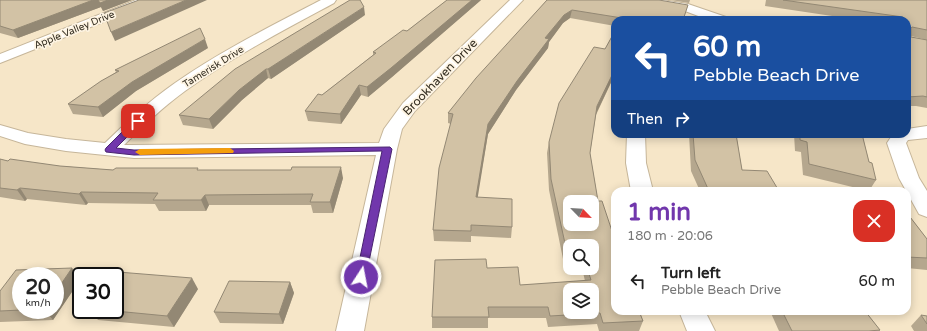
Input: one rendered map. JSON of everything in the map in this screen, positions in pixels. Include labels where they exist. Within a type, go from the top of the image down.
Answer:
[{"type":"street","name":"Apple Valley Drive","points":[[0,59],[147,0]]},
{"type":"street","name":"Tamerisk Drive","points":[[109,150],[138,121],[180,87],[245,47],[330,0]]},
{"type":"street","name":"Brookhaven Drive","points":[[350,331],[392,129],[409,107],[517,0]]},
{"type":"street","points":[[639,0],[688,8],[710,16]]},
{"type":"street","points":[[0,130],[25,138],[52,143],[134,152],[387,149]]},
{"type":"street","points":[[911,134],[927,132]]},
{"type":"street","points":[[636,138],[635,153],[641,187]]},
{"type":"street","points":[[900,138],[896,143],[909,178],[927,208]]},
{"type":"street","points":[[694,315],[701,331]]},
{"type":"building","points":[[0,0],[93,0],[13,30],[0,26]]},
{"type":"building","points":[[98,0],[108,0],[100,3]]},
{"type":"building","points":[[139,0],[186,0],[111,32],[104,13]]},
{"type":"building","points":[[350,0],[360,0],[364,7],[266,69],[239,90],[209,119],[179,115],[235,69]]},
{"type":"building","points":[[447,0],[472,0],[367,87],[359,85],[340,114],[305,111],[318,94],[322,95],[376,53],[373,52],[403,30],[407,31]]},
{"type":"building","points":[[547,0],[659,0],[688,5],[684,16],[611,16],[572,10],[564,15],[545,38],[549,39],[517,81],[488,124],[476,197],[512,199],[512,227],[471,225],[471,231],[433,230],[439,168],[453,114],[448,113],[476,78]]},
{"type":"building","points":[[783,0],[927,0],[927,30],[911,28],[911,16],[896,16]]},
{"type":"building","points":[[200,28],[205,39],[132,82],[98,107],[68,104],[101,81],[119,71],[115,70]]},
{"type":"building","points":[[911,37],[927,40],[927,97],[911,97]]},
{"type":"building","points":[[611,38],[611,77],[597,106],[590,153],[597,195],[563,195],[563,231],[599,231],[599,201],[602,201],[611,228],[611,315],[641,315],[643,321],[603,323],[599,313],[599,283],[563,283],[563,315],[550,316],[548,307],[488,307],[489,317],[432,317],[435,260],[486,259],[487,268],[518,267],[520,285],[591,280],[589,275],[599,275],[599,239],[564,239],[551,179],[549,142],[559,103],[594,47],[605,49]]},
{"type":"building","points":[[693,138],[737,138],[742,170],[767,171],[777,187],[707,187],[695,160]]},
{"type":"building","points":[[800,138],[863,138],[869,162],[872,163],[876,180],[809,164],[807,142],[800,140]]},
{"type":"building","points":[[0,159],[8,161],[10,159],[60,166],[113,170],[116,168],[198,168],[197,170],[291,170],[292,167],[341,167],[330,202],[310,202],[313,194],[205,195],[201,200],[153,200],[158,193],[81,192],[79,194],[20,188],[17,190],[0,188]]},
{"type":"building","points":[[911,218],[927,239],[927,258],[911,257]]},
{"type":"building","points":[[64,268],[72,268],[64,280]]},
{"type":"building","points":[[124,272],[192,278],[167,316],[124,312]]},
{"type":"building","points":[[12,275],[12,310],[0,311],[0,291]]},
{"type":"building","points":[[229,281],[290,282],[279,314],[214,312]]},
{"type":"building","points":[[784,315],[868,315],[880,330],[869,331],[792,331]]},
{"type":"building","points":[[921,315],[927,316],[927,324]]},
{"type":"slow traffic","points":[[140,152],[230,151]]},
{"type":"route","points":[[138,121],[109,150],[134,152],[387,149],[361,277]]}]
